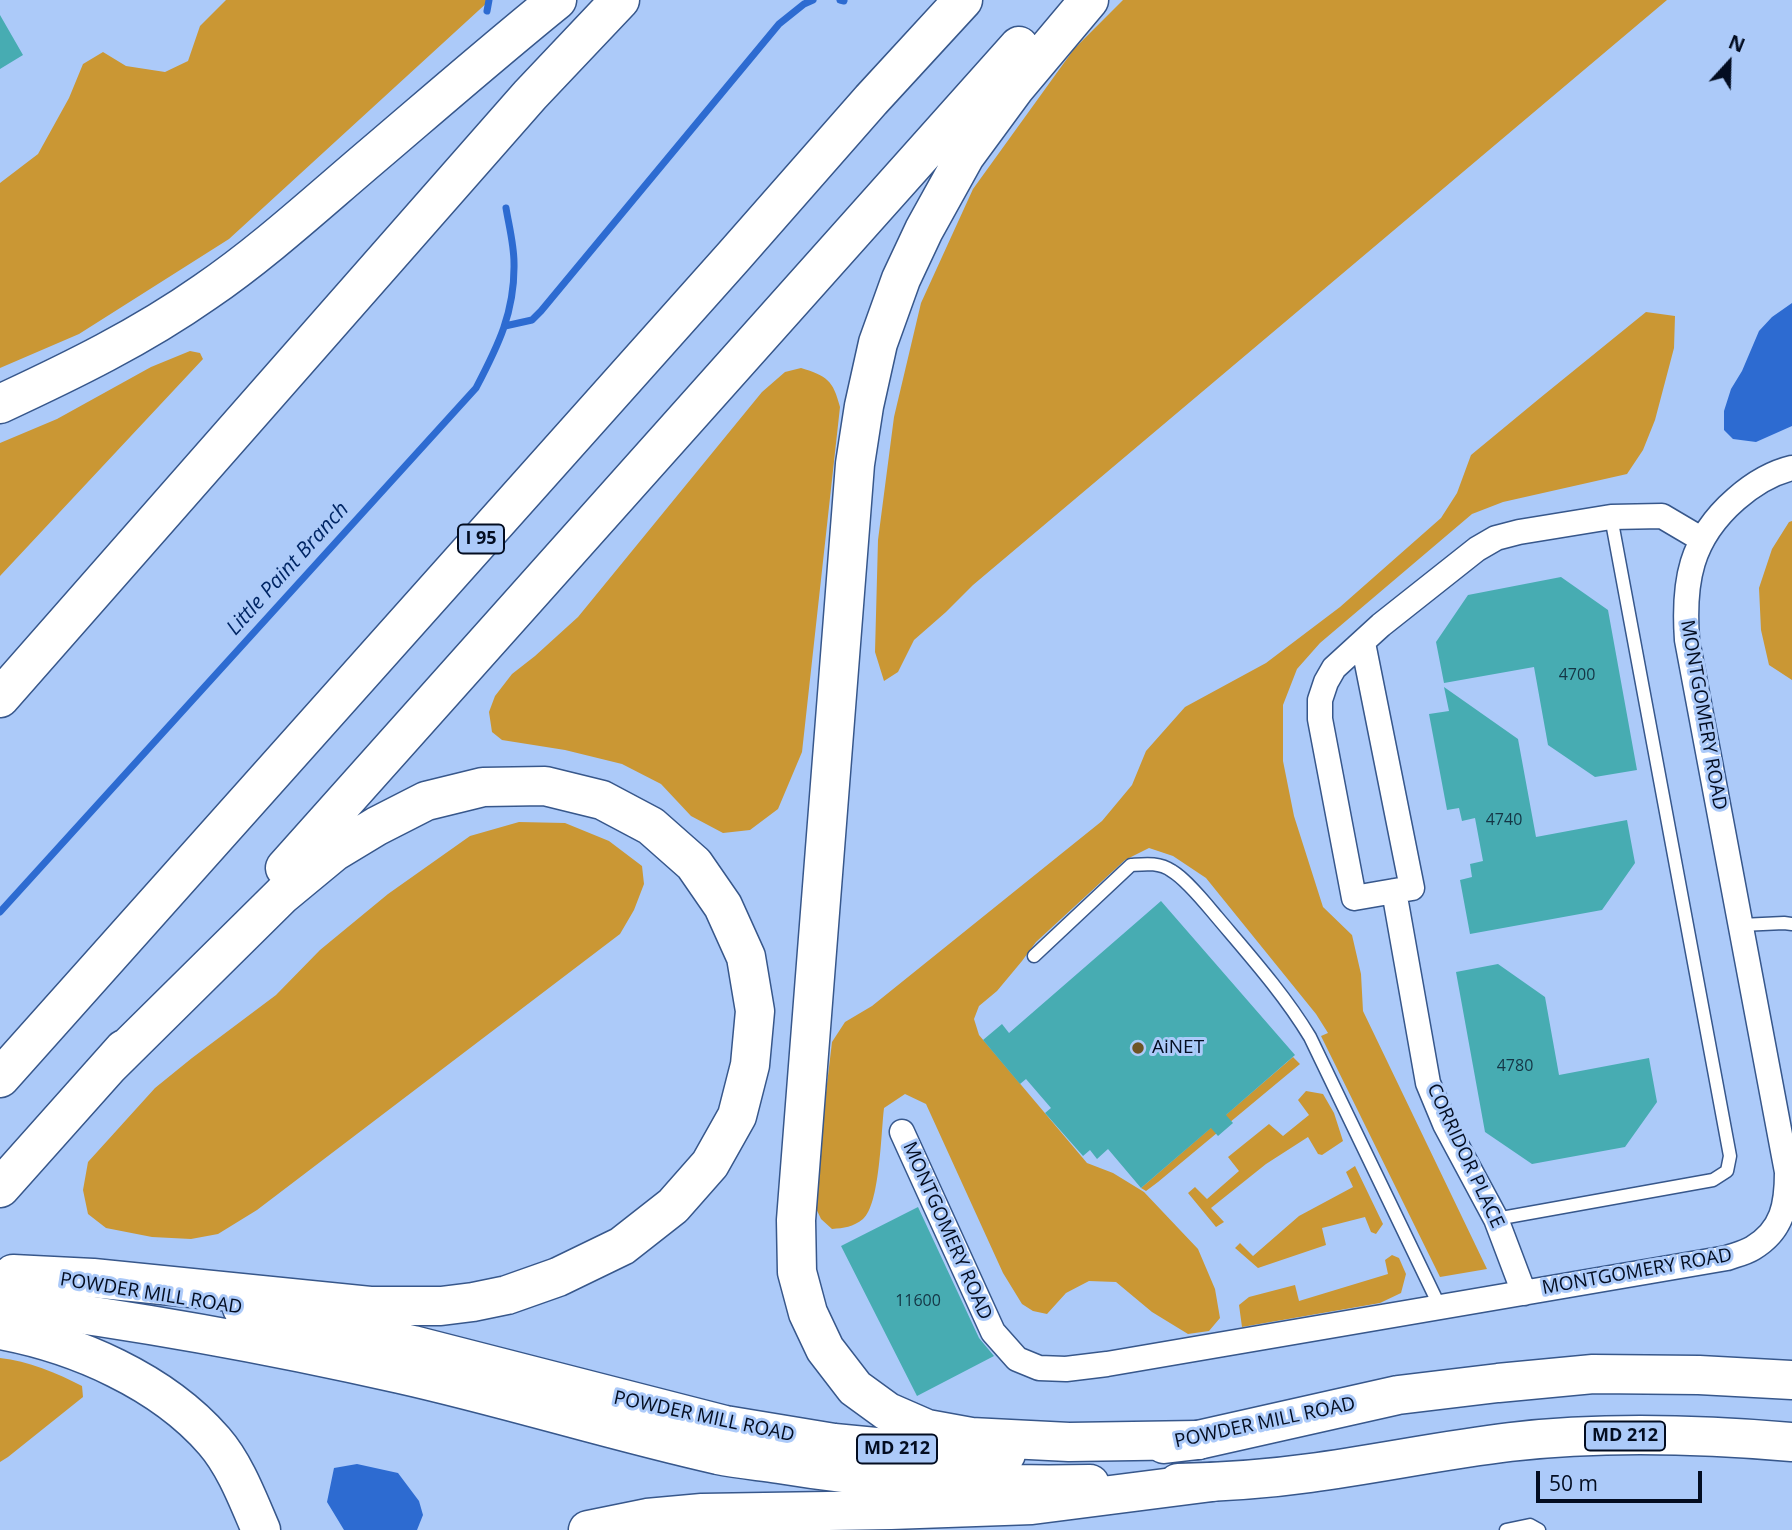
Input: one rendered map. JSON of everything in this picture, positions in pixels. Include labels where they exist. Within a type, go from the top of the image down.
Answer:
[{"type":"main road","points":[[0,404],[139,335],[207,292],[323,198],[557,0]]},
{"type":"main road","points":[[0,698],[502,126],[620,0]]},
{"type":"main road","name":"I 95","points":[[0,1078],[963,0]]},
{"type":"main road","points":[[0,1188],[1060,0]]},
{"type":"main road","points":[[1089,0],[1015,88],[965,156],[912,254],[878,344],[864,405],[855,464],[796,1220],[797,1272],[808,1313],[825,1349],[855,1388],[888,1412],[927,1429],[971,1437],[1069,1442],[1198,1440]]},
{"type":"main road","points":[[4,1283],[93,1278],[370,1306],[441,1307],[507,1294],[558,1277],[622,1246],[673,1206],[710,1164],[737,1116],[750,1065],[755,1011],[746,957],[723,906],[694,864],[651,826],[602,800],[545,786],[483,787],[426,802],[377,826],[334,852],[282,895],[108,1067]]},
{"type":"main road","name":"POWDER MILL ROAD","points":[[4,1283],[91,1284],[276,1314],[413,1345],[725,1425],[834,1443],[938,1453],[1032,1454],[1118,1450],[1198,1440],[1398,1395],[1593,1374],[1792,1380]]},
{"type":"main road","name":"POWDER MILL ROAD","points":[[4,1283],[85,1314],[268,1346],[402,1375],[720,1455],[833,1473],[936,1482],[1032,1485],[1212,1482],[1310,1473],[1511,1442],[1591,1436],[1694,1436],[1791,1442]]},
{"type":"main road","points":[[0,1330],[78,1351],[132,1377],[177,1405],[216,1442],[240,1482],[261,1530]]},
{"type":"main road","points":[[588,1530],[646,1518],[702,1513],[1032,1505],[1212,1482]]},
{"type":"street","name":"MONTGOMERY ROAD","points":[[902,1132],[993,1332],[1017,1359],[1039,1368],[1066,1369],[1107,1364],[1727,1258],[1752,1249],[1771,1233],[1783,1214],[1787,1195],[1787,1172],[1687,640],[1685,615],[1692,561],[1701,539],[1724,509],[1751,486],[1792,468]]},
{"type":"street","points":[[1363,643],[1412,888],[1354,898],[1320,719],[1320,700],[1334,668],[1381,625],[1477,549],[1496,538],[1611,517],[1662,516],[1701,539]]},
{"type":"street","name":"CORRIDOR PLACE","points":[[1394,891],[1428,1083],[1445,1125],[1496,1219],[1524,1293]]},
{"type":"lane","points":[[1496,1219],[1713,1180],[1727,1171],[1730,1156],[1611,517]]},
{"type":"lane","points":[[1034,956],[1131,865],[1152,863],[1172,870],[1199,895],[1296,1014],[1310,1037],[1440,1307]]},
{"type":"lane","points":[[1741,925],[1792,924]]},
{"type":"lane","points":[[1506,1530],[1530,1525],[1539,1530]]},
{"type":"shaded area","points":[[226,0],[490,0],[229,239],[79,334],[0,368],[0,183],[38,154],[69,98],[83,64],[103,52],[126,66],[165,72],[188,61],[200,26]]},
{"type":"shaded area","points":[[1123,0],[1667,0],[973,585],[914,640],[898,672],[884,681],[875,652],[878,540],[894,417],[921,303],[973,189],[1074,49]]},
{"type":"shaded area","points":[[1646,312],[1675,316],[1674,348],[1655,420],[1643,450],[1627,474],[1503,502],[1472,514],[1320,643],[1297,669],[1283,705],[1283,761],[1294,816],[1323,907],[1352,935],[1361,974],[1363,1011],[1487,1269],[1440,1277],[1321,1036],[1328,1033],[1316,1014],[1206,878],[1173,856],[1149,848],[1125,860],[1036,942],[997,991],[979,1006],[974,1019],[979,1035],[1087,1163],[1113,1173],[1144,1192],[1198,1249],[1215,1289],[1220,1318],[1209,1331],[1188,1334],[1152,1312],[1116,1282],[1089,1281],[1066,1293],[1047,1314],[1033,1311],[1022,1304],[1003,1273],[926,1104],[905,1094],[884,1108],[881,1150],[869,1211],[856,1224],[832,1229],[821,1219],[813,1202],[832,1042],[845,1022],[872,1006],[1102,821],[1132,785],[1146,751],[1185,707],[1266,663],[1340,607],[1441,518],[1457,493],[1471,455]]},
{"type":"shaded area","points":[[190,351],[200,353],[203,359],[0,576],[0,443],[57,419],[151,367]]},
{"type":"shaded area","points":[[801,368],[828,380],[840,407],[802,752],[778,809],[750,830],[723,833],[691,816],[661,784],[622,764],[565,750],[502,740],[492,732],[489,712],[495,696],[512,674],[578,617],[762,392],[785,372]]},
{"type":"shaded area","points":[[1792,521],[1792,680],[1769,665],[1761,630],[1759,588],[1772,549]]},
{"type":"shaded area","points":[[519,822],[565,823],[609,841],[642,866],[644,884],[634,910],[620,934],[257,1210],[218,1234],[191,1239],[152,1237],[106,1228],[88,1214],[83,1190],[88,1162],[155,1088],[276,995],[320,950],[388,894],[470,836]]},
{"type":"shaded area","points":[[1293,1057],[1300,1064],[1158,1182],[1146,1191],[1141,1188]]},
{"type":"shaded area","points":[[1306,1091],[1323,1094],[1334,1113],[1343,1141],[1322,1155],[1318,1154],[1308,1137],[1266,1164],[1211,1208],[1224,1222],[1216,1227],[1188,1193],[1195,1187],[1207,1199],[1239,1171],[1228,1157],[1269,1124],[1283,1136],[1309,1115],[1298,1100]]},
{"type":"shaded area","points":[[1355,1166],[1383,1224],[1376,1234],[1371,1232],[1365,1217],[1322,1228],[1326,1245],[1258,1268],[1235,1248],[1240,1243],[1253,1256],[1299,1216],[1353,1187],[1346,1172]]},
{"type":"shaded area","points":[[1392,1255],[1399,1258],[1406,1274],[1401,1293],[1380,1303],[1242,1327],[1239,1305],[1249,1297],[1295,1285],[1299,1301],[1388,1274],[1385,1260]]},
{"type":"shaded area","points":[[0,1358],[32,1365],[72,1381],[82,1386],[83,1397],[0,1462]]},
{"type":"water","points":[[1792,303],[1792,426],[1756,442],[1733,439],[1724,430],[1724,411],[1731,389],[1759,331],[1772,317]]},
{"type":"water","points":[[357,1464],[398,1473],[419,1501],[423,1515],[417,1530],[344,1530],[327,1502],[334,1468]]},
{"type":"building","points":[[0,15],[23,55],[0,69]]},
{"type":"building","points":[[1561,577],[1608,610],[1637,770],[1595,777],[1548,745],[1534,667],[1444,683],[1436,642],[1468,595]]},
{"type":"building","points":[[1444,687],[1518,739],[1536,837],[1627,820],[1635,863],[1602,910],[1470,934],[1460,880],[1472,877],[1470,864],[1483,861],[1475,818],[1462,821],[1459,808],[1447,810],[1429,714],[1449,711]]},
{"type":"building","name":"AiNET","points":[[1161,901],[1295,1055],[1226,1115],[1233,1123],[1218,1136],[1211,1128],[1141,1188],[1108,1149],[1097,1159],[1090,1150],[1083,1156],[1045,1113],[1051,1108],[1026,1079],[1020,1084],[983,1040],[1002,1024],[1009,1033]]},
{"type":"building","points":[[1498,964],[1545,997],[1559,1075],[1649,1058],[1657,1102],[1625,1147],[1532,1164],[1485,1132],[1456,972]]},
{"type":"building","points":[[918,1207],[979,1338],[994,1356],[917,1396],[841,1246]]},
{"type":"waterway","name":"Little Paint Branch","points":[[487,11],[489,0]]},
{"type":"waterway","points":[[505,326],[532,320],[541,311],[779,24],[813,0]]},
{"type":"waterway","points":[[840,0],[844,1]]},
{"type":"waterway","name":"Little Paint Branch","points":[[0,912],[476,388],[504,328],[512,297],[514,256],[506,208]]},
{"type":"place","name":"AiNET","points":[[1138,1048]]}]
